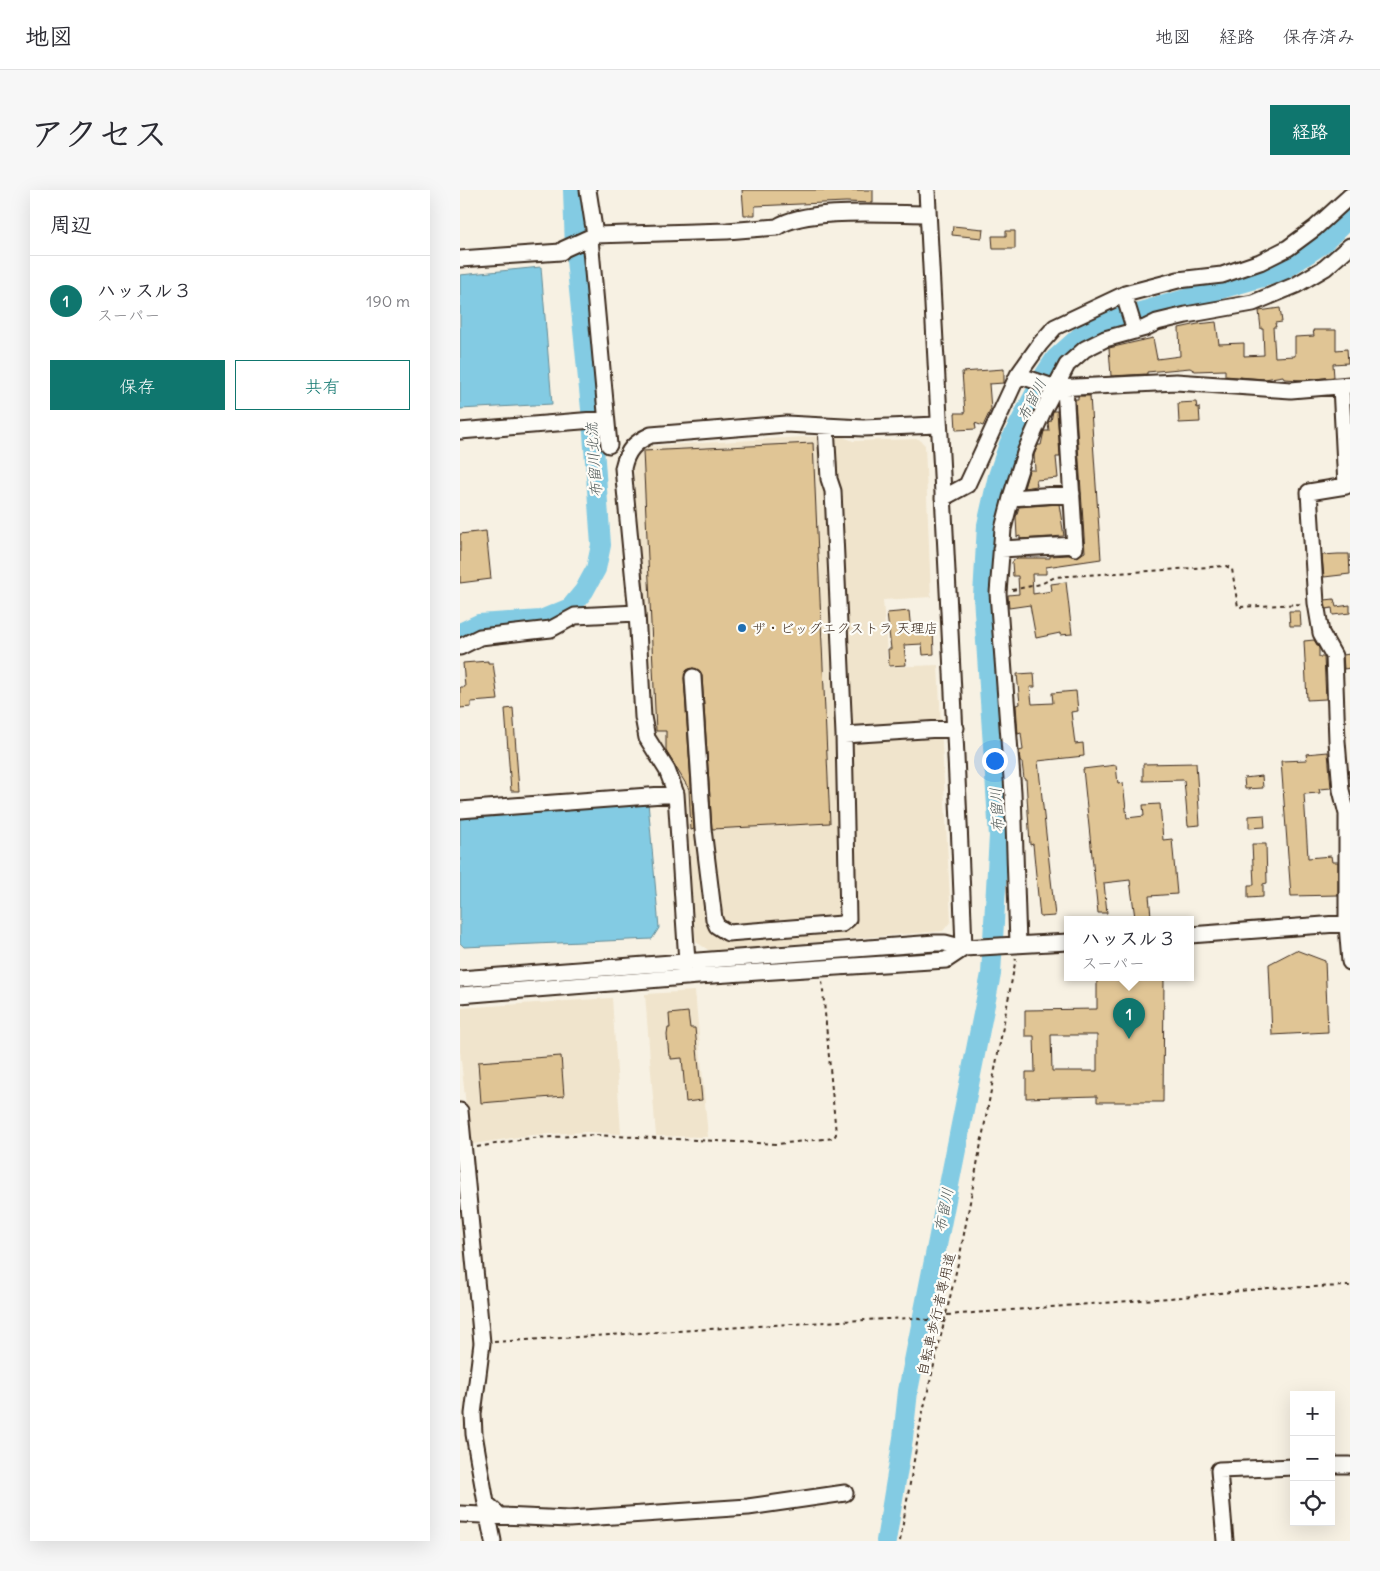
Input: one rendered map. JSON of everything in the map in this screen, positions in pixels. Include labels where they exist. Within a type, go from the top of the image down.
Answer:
[{"type":"street","points":[[588,190],[609,444]]},
{"type":"street","points":[[927,190],[938,426],[968,948]]},
{"type":"street","points":[[943,498],[967,485],[1021,376],[1040,344],[1055,327],[1124,296],[1178,280],[1222,274],[1260,262],[1288,248],[1315,228],[1350,196]]},
{"type":"street","points":[[460,259],[561,252],[591,238],[727,232],[777,227],[783,222],[811,216],[928,214]]},
{"type":"street","points":[[1014,945],[1013,792],[998,593],[1003,529],[1026,450],[1044,409],[1057,388],[1067,365],[1085,349],[1105,338],[1186,314],[1253,303],[1296,285],[1325,268],[1350,246]]},
{"type":"street","points":[[1124,296],[1134,329]]},
{"type":"street","points":[[1021,376],[1057,388],[1176,382],[1291,390],[1346,385],[1348,486],[1309,492],[1316,603],[1321,633],[1334,656],[1336,740],[1341,790],[1347,814],[1350,962]]},
{"type":"street","points":[[1002,549],[1075,546],[1072,494],[1057,388]]},
{"type":"street","points":[[460,430],[606,419]]},
{"type":"street","points":[[688,970],[676,794],[667,770],[647,738],[643,717],[637,612],[623,468],[626,456],[634,444],[651,435],[786,424],[863,428],[938,426]]},
{"type":"street","points":[[693,677],[703,829],[714,918],[717,926],[728,934],[842,924],[848,919],[844,735],[833,492],[828,479],[826,426]]},
{"type":"street","points":[[1011,498],[1072,494]]},
{"type":"street","points":[[460,647],[480,637],[551,630],[575,616],[637,612]]},
{"type":"street","points":[[844,735],[956,728]]},
{"type":"street","points":[[460,810],[676,794]]},
{"type":"street","points":[[1194,935],[1349,924]]},
{"type":"street","points":[[460,995],[935,943],[968,948],[1064,942]]},
{"type":"street","points":[[460,979],[688,970],[821,968],[946,960],[968,948]]},
{"type":"street","points":[[460,1111],[482,1343],[473,1414],[474,1434],[486,1503],[498,1514]]},
{"type":"street","points":[[1335,1465],[1350,1465]]},
{"type":"street","points":[[1225,1541],[1220,1470],[1290,1467]]},
{"type":"street","points":[[460,1514],[498,1514],[569,1519],[748,1507],[845,1493]]},
{"type":"street","points":[[493,1541],[489,1521],[498,1514]]},
{"type":"path","points":[[998,593],[1041,584],[1055,577],[1226,566],[1232,569],[1238,607],[1316,603]]},
{"type":"path","name":"自転車歩行者専用道","points":[[900,1541],[921,1420],[960,1255],[1014,945]]},
{"type":"path","points":[[464,1149],[531,1138],[595,1135],[776,1144],[834,1138],[836,1134],[821,968]]},
{"type":"path","points":[[947,1315],[1182,1297],[1268,1288],[1350,1286]]},
{"type":"path","points":[[482,1343],[584,1335],[911,1318],[945,1322]]},
{"type":"shaded area","points":[[839,435],[853,441],[919,439],[925,445],[931,597],[883,600],[888,667],[938,665],[951,921],[943,931],[710,951],[696,942],[680,785],[652,727],[633,465],[643,448],[651,446]]},
{"type":"shaded area","points":[[695,991],[708,1137],[656,1136],[645,994]]},
{"type":"shaded area","points":[[612,998],[621,1134],[586,1132],[532,1135],[473,1144],[470,1142],[460,1051],[460,1008]]},
{"type":"water","points":[[541,267],[552,404],[460,409],[460,275]]},
{"type":"water","points":[[648,802],[659,928],[652,939],[464,947],[460,943],[460,816]]},
{"type":"building","points":[[742,190],[873,190],[873,203],[846,202],[755,206],[755,215],[744,215]]},
{"type":"building","points":[[953,226],[983,229],[982,238],[952,235]]},
{"type":"building","points":[[1006,231],[1015,231],[1015,249],[993,249],[992,236],[1006,236]]},
{"type":"building","points":[[1280,308],[1282,322],[1275,323],[1276,327],[1273,327],[1275,357],[1295,356],[1295,337],[1314,336],[1313,330],[1336,330],[1336,350],[1347,349],[1348,363],[1333,364],[1334,377],[1303,380],[1284,379],[1283,376],[1265,379],[1225,376],[1225,370],[1195,371],[1190,368],[1147,372],[1147,374],[1111,376],[1109,348],[1153,338],[1157,359],[1180,356],[1179,328],[1198,324],[1216,322],[1219,344],[1244,343],[1244,356],[1264,355],[1263,329],[1261,329],[1259,311]]},
{"type":"building","points":[[1004,369],[1004,383],[989,384],[991,409],[983,426],[975,423],[976,429],[956,430],[955,413],[965,413],[962,372]]},
{"type":"building","points":[[1078,396],[1090,396],[1101,559],[1046,567],[1046,574],[1032,574],[1033,594],[1052,591],[1051,584],[1066,582],[1072,634],[1060,635],[1060,633],[1036,638],[1030,605],[1009,608],[1008,595],[1019,594],[1018,576],[1013,576],[1012,562],[1017,558],[1050,558],[1050,556],[1069,555],[1076,557],[1085,552],[1075,399],[1078,399]]},
{"type":"building","points":[[1196,402],[1197,408],[1199,407],[1200,422],[1179,423],[1178,403]]},
{"type":"building","points":[[1053,411],[1057,411],[1060,457],[1056,457],[1058,478],[1036,480],[1037,486],[1024,488],[1029,470],[1035,470],[1034,455],[1038,445],[1041,445],[1044,431],[1049,431],[1048,422],[1051,421]]},
{"type":"building","points":[[813,443],[830,823],[712,829],[702,676],[700,671],[693,668],[687,670],[684,678],[694,829],[691,830],[689,789],[666,751],[666,731],[656,731],[643,451]]},
{"type":"building","points":[[1059,504],[1064,536],[1020,539],[1020,536],[1017,537],[1016,517],[1019,507]]},
{"type":"building","points":[[486,531],[491,579],[460,583],[460,534]]},
{"type":"building","points":[[1349,554],[1350,574],[1324,577],[1322,555]]},
{"type":"building","points":[[1334,599],[1336,607],[1350,605],[1350,613],[1333,615],[1332,608],[1326,609],[1325,600]]},
{"type":"building","points":[[909,611],[911,631],[933,629],[934,654],[923,655],[922,644],[904,645],[906,665],[889,666],[888,649],[891,649],[887,613]]},
{"type":"building","points":[[1289,611],[1300,611],[1301,626],[1290,626]]},
{"type":"building","points":[[1314,640],[1319,648],[1319,657],[1324,657],[1326,699],[1307,700],[1304,641]]},
{"type":"building","points":[[1350,654],[1350,668],[1344,669],[1343,655]]},
{"type":"building","points":[[488,661],[488,663],[493,663],[498,700],[471,702],[471,707],[460,708],[460,687],[465,687],[463,663]]},
{"type":"building","points":[[1034,673],[1035,687],[1030,687],[1032,704],[1053,703],[1052,693],[1076,691],[1078,711],[1071,712],[1075,744],[1083,743],[1084,756],[1038,761],[1055,916],[1040,917],[1033,844],[1030,845],[1026,779],[1024,779],[1022,762],[1020,762],[1019,751],[1023,750],[1021,733],[1018,734],[1016,705],[1020,704],[1017,674]]},
{"type":"building","points":[[513,708],[519,791],[511,791],[505,709]]},
{"type":"building","points":[[1328,752],[1331,788],[1319,789],[1320,793],[1304,794],[1308,858],[1331,856],[1332,862],[1338,862],[1338,895],[1291,896],[1281,761],[1307,760],[1306,754]]},
{"type":"building","points":[[1196,763],[1200,825],[1188,826],[1184,780],[1143,781],[1143,764]]},
{"type":"building","points":[[1116,765],[1118,784],[1123,783],[1127,818],[1144,816],[1143,805],[1160,804],[1163,840],[1172,839],[1177,894],[1149,896],[1151,916],[1135,916],[1130,880],[1104,883],[1107,913],[1098,913],[1083,769]]},
{"type":"building","points":[[1262,776],[1263,788],[1245,789],[1244,778]]},
{"type":"building","points":[[1264,815],[1265,827],[1249,828],[1249,816]]},
{"type":"building","points":[[1252,844],[1266,844],[1267,883],[1263,884],[1263,897],[1248,898],[1248,885],[1254,885]]},
{"type":"building","points":[[1296,950],[1325,961],[1328,1032],[1272,1035],[1269,964]]},
{"type":"building","points":[[1097,981],[1164,981],[1163,1102],[1097,1102],[1097,1096],[1026,1098],[1026,1072],[1035,1072],[1034,1036],[1025,1036],[1025,1010],[1097,1009]],"holes":[[[1051,1035],[1097,1035],[1097,1071],[1052,1071]]]},
{"type":"building","points":[[688,1012],[690,1028],[695,1028],[702,1100],[686,1102],[682,1058],[671,1059],[671,1056],[669,1056],[667,1035],[668,1028],[670,1028],[669,1014]]},
{"type":"building","points":[[561,1056],[564,1096],[481,1103],[478,1062]]},
{"type":"waterway","name":"布留川北流","points":[[460,633],[479,624],[541,620],[570,608],[584,591],[596,569],[601,545],[592,419],[575,250],[573,190]]},
{"type":"waterway","name":"布留川","points":[[886,1541],[903,1438],[908,1391],[991,974],[999,836],[983,596],[987,525],[998,476],[1009,444],[1045,374],[1055,359],[1084,333],[1108,321],[1280,272],[1321,245],[1350,217]]},
{"type":"place","name":"ザ・ビッグエクストラ 天理店","points":[[742,628]]},
{"type":"place","name":"ハッスル３","points":[[1129,1039]]}]
